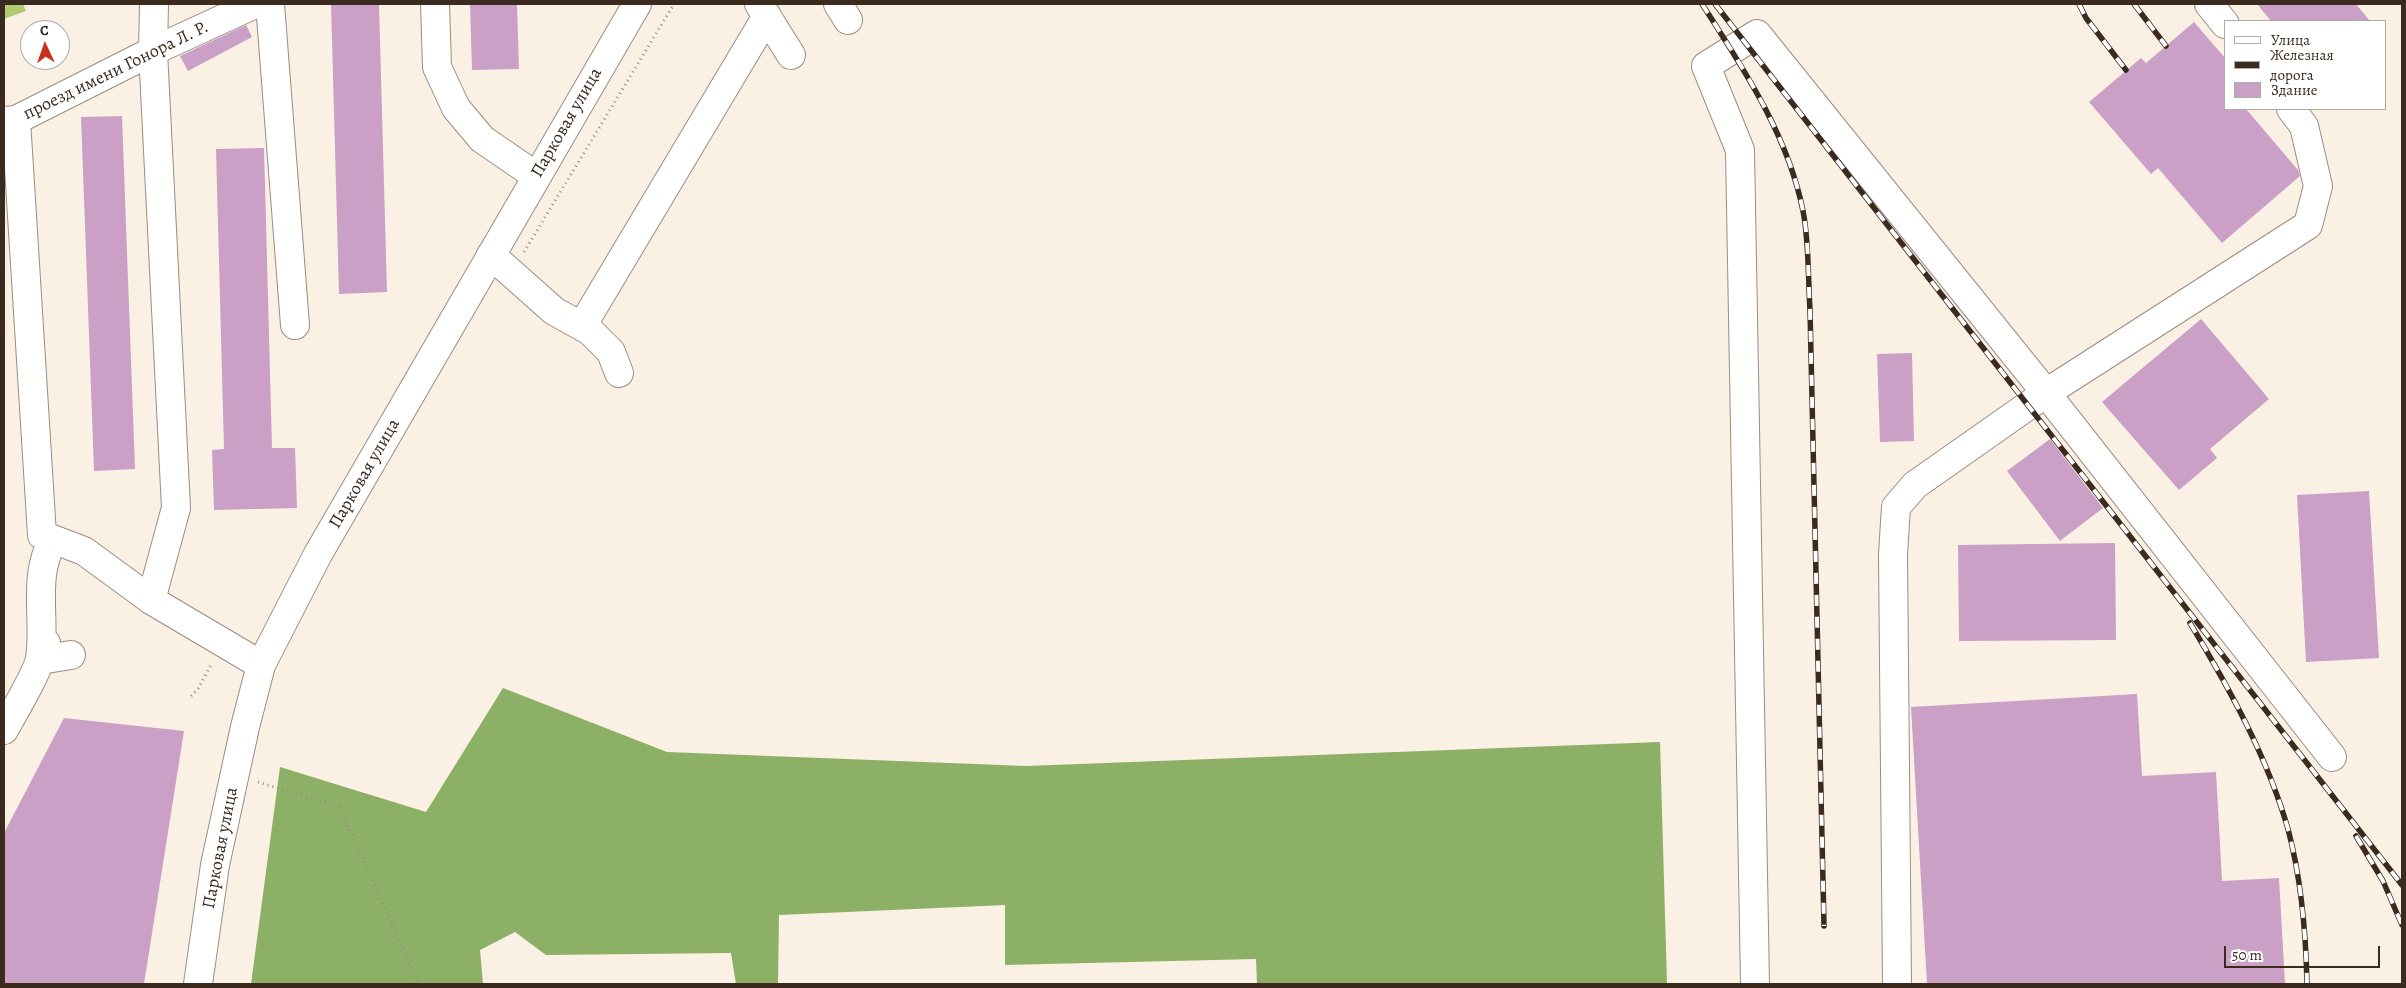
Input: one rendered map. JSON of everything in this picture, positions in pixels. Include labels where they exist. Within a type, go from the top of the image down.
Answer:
[{"type":"main road","points":[[151,600],[176,508],[153,51],[154,4]]},
{"type":"main road","name":"проезд имени Гонора Л. Р.","points":[[10,120],[254,4]]},
{"type":"main road","points":[[270,4],[295,325]]},
{"type":"main road","points":[[436,4],[437,67],[456,108],[482,139],[536,176]]},
{"type":"main road","name":"Парковая улица","points":[[198,984],[215,865],[244,727],[261,665],[318,554],[637,4]]},
{"type":"main road","points":[[2209,4],[2224,23]]},
{"type":"main road","points":[[582,326],[763,10],[791,55]]},
{"type":"main road","points":[[1755,984],[1740,150],[1706,66],[1757,34],[2046,393],[2332,756]]},
{"type":"main road","points":[[1897,984],[1893,563],[1896,507],[1915,485],[2046,393],[2308,225],[2318,186],[2304,126],[2291,110]]},
{"type":"main road","points":[[10,120],[42,535],[53,541],[84,551],[151,600],[261,665]]},
{"type":"main road","points":[[491,256],[554,311],[582,326],[611,352],[619,373]]},
{"type":"main road","points":[[40,660],[41,593],[47,551],[53,541]]},
{"type":"main road","points":[[4,730],[40,660],[60,602],[60,570],[67,559],[84,551]]},
{"type":"main road","points":[[40,660],[71,654]]},
{"type":"path","points":[[512,273],[674,4]]},
{"type":"path","points":[[191,696],[198,689],[223,642]]},
{"type":"path","points":[[250,780],[339,807],[419,984]]},
{"type":"green space","points":[[4,4],[23,4],[26,11],[4,19]]},
{"type":"green space","points":[[503,688],[667,752],[1026,766],[1660,742],[1667,984],[1257,984],[1256,959],[1005,965],[1005,905],[779,915],[778,984],[736,984],[731,953],[546,955],[515,932],[480,950],[483,984],[251,984],[280,767],[426,812]]},
{"type":"building","points":[[331,4],[379,4],[387,292],[339,294]]},
{"type":"building","points":[[470,4],[517,4],[519,69],[472,70]]},
{"type":"building","points":[[2257,4],[2356,4],[2369,20],[2270,20]]},
{"type":"building","points":[[2194,22],[2224,57],[2224,110],[2247,110],[2298,170],[2300,176],[2222,243],[2158,168],[2151,174],[2089,102],[2141,58],[2146,63]]},
{"type":"building","points":[[246,25],[252,37],[188,71],[180,56]]},
{"type":"building","points":[[122,116],[135,469],[94,471],[81,117]]},
{"type":"building","points":[[264,148],[272,448],[295,448],[297,508],[214,510],[212,450],[224,449],[216,149]]},
{"type":"building","points":[[2201,319],[2269,399],[2210,449],[2217,458],[2179,490],[2102,402]]},
{"type":"building","points":[[1912,353],[1914,441],[1880,442],[1877,354]]},
{"type":"building","points":[[2050,439],[2103,508],[2060,541],[2007,471]]},
{"type":"building","points":[[2369,491],[2379,658],[2306,662],[2297,495]]},
{"type":"building","points":[[2115,543],[2116,640],[1959,641],[1958,545]]},
{"type":"building","points":[[2137,694],[2142,776],[2216,772],[2222,881],[2279,878],[2285,984],[1927,984],[1911,707]]},
{"type":"building","points":[[64,718],[184,731],[144,984],[4,984],[4,833]]},
{"type":"railway","points":[[1702,4],[1748,78],[1775,129],[1796,183],[1805,222],[1810,310],[1824,926]]},
{"type":"railway","points":[[1715,4],[2402,885]]},
{"type":"railway","points":[[2079,4],[2086,18],[2126,70]]},
{"type":"railway","points":[[2134,4],[2166,46]]},
{"type":"railway","points":[[2190,623],[2246,723],[2269,775],[2288,829],[2293,848],[2304,926],[2307,984]]},
{"type":"railway","points":[[2356,836],[2383,881],[2402,925]]}]
